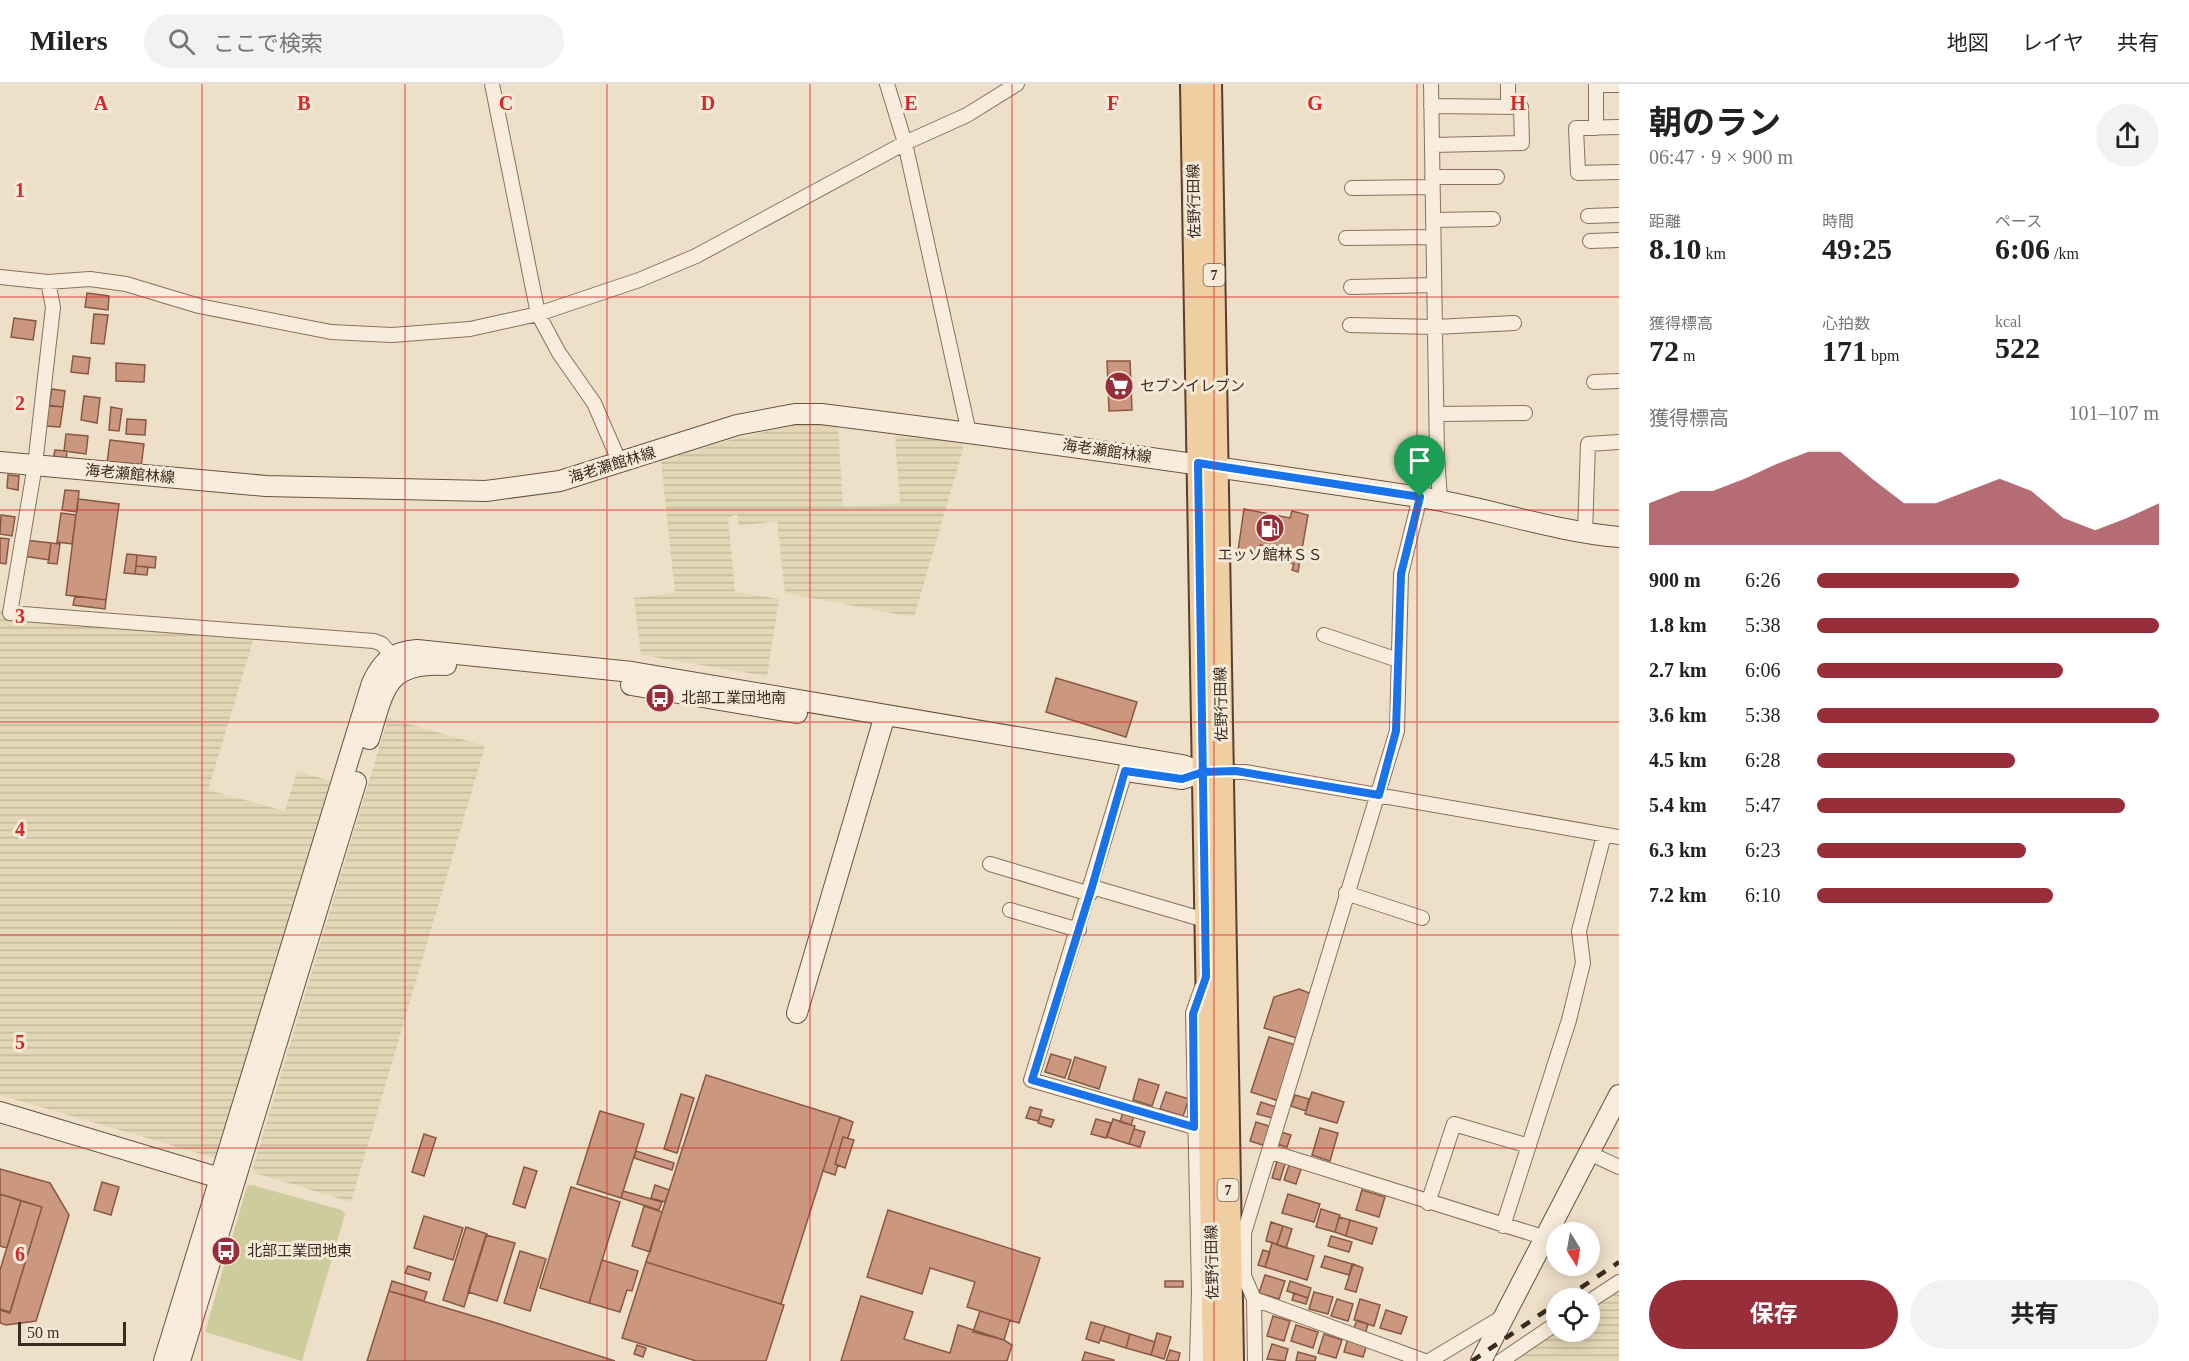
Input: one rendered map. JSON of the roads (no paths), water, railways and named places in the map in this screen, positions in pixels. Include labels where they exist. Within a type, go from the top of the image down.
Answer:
[{"type":"main road","name":"佐野行田線","points":[[1192,84],[1208,465]]},
{"type":"main road","name":"佐野行田線","points":[[1210,84],[1208,465],[1216,1020],[1214,1361]]},
{"type":"main road","name":"佐野行田線","points":[[1213,772],[1205,920],[1206,977],[1216,1020],[1232,1361]]},
{"type":"street","points":[[492,84],[538,314],[559,353],[594,403],[620,463]]},
{"type":"street","points":[[887,84],[905,143],[969,433]]},
{"type":"street","points":[[0,277],[48,282],[90,279],[126,284],[199,306],[331,332],[392,335],[470,329],[538,314],[639,280],[696,256],[905,143],[966,115],[1017,84]]},
{"type":"street","points":[[1254,1361],[1254,1299],[1244,1276],[1244,1233],[1271,1152],[1346,893],[1379,795],[1396,731],[1401,574],[1430,499],[1436,414],[1431,84]]},
{"type":"street","points":[[1508,84],[1508,107]]},
{"type":"street","points":[[1596,128],[1596,85],[1619,85]]},
{"type":"street","points":[[1431,105],[1521,107],[1522,143],[1432,145]]},
{"type":"street","points":[[1619,127],[1576,128],[1578,173],[1619,172]]},
{"type":"street","points":[[1352,188],[1497,177]]},
{"type":"street","points":[[1588,216],[1619,215]]},
{"type":"street","points":[[1433,220],[1493,219]]},
{"type":"street","points":[[1346,238],[1433,237]]},
{"type":"street","points":[[1590,241],[1619,240]]},
{"type":"street","points":[[48,282],[53,307],[35,465],[10,613],[374,641],[382,644],[392,656]]},
{"type":"street","points":[[1350,287],[1434,285]]},
{"type":"street","points":[[1350,325],[1435,327],[1514,323]]},
{"type":"street","points":[[1594,382],[1619,381]]},
{"type":"street","points":[[1436,414],[1525,413]]},
{"type":"street","name":"海老瀬館林線","points":[[0,462],[266,486],[486,491],[560,481],[737,425],[795,414],[821,414],[1208,465],[1430,499],[1585,533],[1619,537]]},
{"type":"street","points":[[1585,533],[1588,444],[1619,442]]},
{"type":"street","points":[[1324,636],[1398,660]]},
{"type":"street","points":[[180,1361],[227,1181],[372,683],[384,663],[392,656],[417,650],[632,672],[883,721],[1128,764],[1182,765],[1213,772],[1245,772],[1619,837]]},
{"type":"street","points":[[164,1361],[227,1181],[374,722],[390,682],[399,671],[411,666],[426,664],[630,685],[883,721]]},
{"type":"street","points":[[797,1013],[883,721]]},
{"type":"street","points":[[1128,764],[1032,1080],[1194,1127]]},
{"type":"street","points":[[1503,1226],[1569,1020],[1583,963],[1579,931],[1604,835]]},
{"type":"street","points":[[990,864],[1205,920]]},
{"type":"street","points":[[1346,893],[1422,918]]},
{"type":"street","points":[[1010,910],[1079,930]]},
{"type":"street","points":[[1197,1361],[1199,1291],[1193,1014],[1206,977]]},
{"type":"street","points":[[1554,1222],[1619,1095]]},
{"type":"street","points":[[0,1112],[227,1181]]},
{"type":"street","points":[[1428,1203],[1454,1124],[1529,1146]]},
{"type":"street","points":[[1271,1152],[1428,1203],[1546,1238],[1481,1361]]},
{"type":"street","points":[[1589,1154],[1619,1167]]},
{"type":"street","points":[[1600,1294],[1619,1282]]},
{"type":"street","points":[[1254,1299],[1427,1361],[1504,1316]]},
{"type":"street","points":[[1501,1361],[1546,1330]]},
{"type":"railway","points":[[1580,1288],[1619,1262]]},
{"type":"railway","points":[[1472,1361],[1546,1311]]},
{"type":"place","name":"セブンイレブン","points":[[1119,386]]},
{"type":"place","name":"エッソ館林ＳＳ","points":[[1270,528]]},
{"type":"place","name":"北部工業団地南","points":[[660,698]]},
{"type":"place","name":"北部工業団地東","points":[[226,1251]]}]
